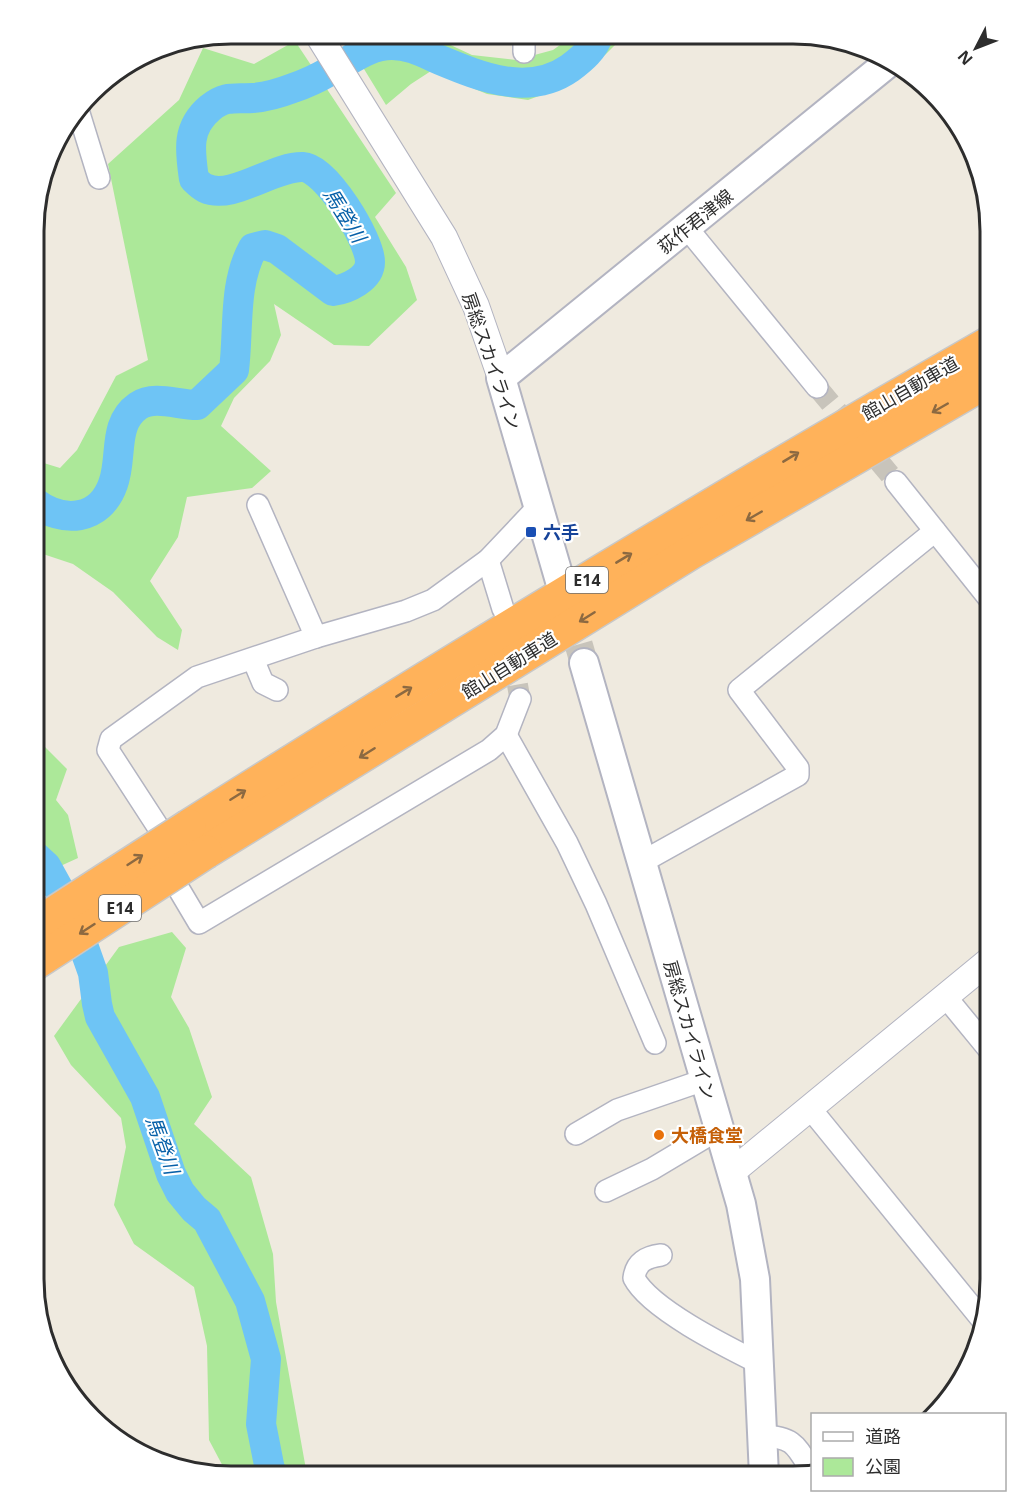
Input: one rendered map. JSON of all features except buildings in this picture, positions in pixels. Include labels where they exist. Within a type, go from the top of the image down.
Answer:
[{"type":"highway","name":"館山自動車道","points":[[44,955],[184,835],[349,725],[825,436],[981,348]]},
{"type":"highway","name":"館山自動車道","points":[[44,920],[184,835],[692,552],[981,385]]},
{"type":"main road","name":"荻作君津線","points":[[501,378],[883,67]]},
{"type":"main road","name":"房総スカイライン","points":[[501,378],[560,581]]},
{"type":"main road","name":"房総スカイライン","points":[[584,663],[741,1204],[755,1279],[764,1466]]},
{"type":"street","name":"房総スカイライン","points":[[324,44],[444,237],[476,306],[501,378]]},
{"type":"street","points":[[81,119],[99,178]]},
{"type":"street","points":[[687,228],[817,387]]},
{"type":"street","points":[[896,483],[981,588]]},
{"type":"street","points":[[258,505],[316,637]]},
{"type":"street","points":[[184,835],[108,750],[111,739],[197,677],[316,637],[406,611],[433,600],[488,560],[538,507]]},
{"type":"street","points":[[642,862],[798,775],[798,768],[739,690],[934,531]]},
{"type":"street","points":[[488,560],[503,609]]},
{"type":"street","points":[[253,658],[263,683],[277,690]]},
{"type":"street","points":[[180,891],[199,923],[489,750],[506,735],[520,699]]},
{"type":"street","points":[[506,735],[567,843],[596,903],[655,1043]]},
{"type":"street","points":[[732,1172],[980,968]]},
{"type":"street","points":[[945,996],[980,1039]]},
{"type":"street","points":[[576,1134],[617,1110],[704,1080]]},
{"type":"street","points":[[809,1107],[977,1314]]},
{"type":"street","points":[[606,1191],[652,1169],[719,1129]]},
{"type":"street","points":[[661,1255],[650,1256],[637,1265],[634,1278],[637,1285],[672,1315],[717,1342],[759,1363]]},
{"type":"street","points":[[762,1436],[781,1436],[788,1439],[808,1465]]},
{"type":"green space","points":[[290,44],[297,44],[396,193],[375,217],[406,267],[417,300],[369,346],[334,345],[274,304],[281,335],[270,361],[234,398],[221,426],[271,471],[252,488],[187,497],[178,537],[150,581],[182,630],[178,650],[157,637],[113,592],[73,564],[44,554],[44,463],[60,468],[77,450],[116,376],[148,360],[108,164],[179,100],[203,48],[254,64]]},
{"type":"green space","points":[[349,44],[448,44],[472,55],[516,60],[553,50],[561,44],[616,44],[569,85],[528,100],[487,94],[431,71],[386,105]]},
{"type":"green space","points":[[44,746],[67,769],[56,800],[68,815],[78,858],[44,873]]},
{"type":"green space","points":[[172,932],[186,948],[171,997],[189,1028],[212,1097],[194,1124],[251,1177],[273,1254],[276,1302],[305,1466],[222,1465],[209,1440],[207,1346],[194,1287],[134,1244],[114,1205],[126,1147],[121,1118],[71,1065],[54,1036],[119,947]]},
{"type":"waterway","name":"馬登川","points":[[44,508],[68,516],[90,512],[99,506],[113,484],[121,432],[130,413],[138,406],[152,401],[197,405],[234,370],[242,277],[253,248],[265,245],[277,249],[333,291],[357,282],[369,268],[368,252],[355,223],[334,192],[312,170],[303,167],[291,168],[240,187],[216,191],[205,188],[194,179],[191,159],[193,132],[202,116],[210,108],[226,99],[258,97],[302,85],[367,51],[383,46],[399,45],[411,48],[488,78],[522,83],[554,77],[574,65],[594,44]]},
{"type":"waterway","name":"馬登川","points":[[44,864],[71,911],[93,973],[100,1017],[145,1097],[171,1174],[180,1192],[207,1220],[250,1301],[266,1359],[261,1424],[269,1466]]},
{"type":"tunnel","points":[[817,387],[896,482]]},
{"type":"tunnel","points":[[567,604],[584,663]]},
{"type":"tunnel","points":[[512,654],[520,699]]},
{"type":"place","name":"六手","points":[[531,532]]},
{"type":"place","name":"大橋食堂","points":[[659,1135]]}]
